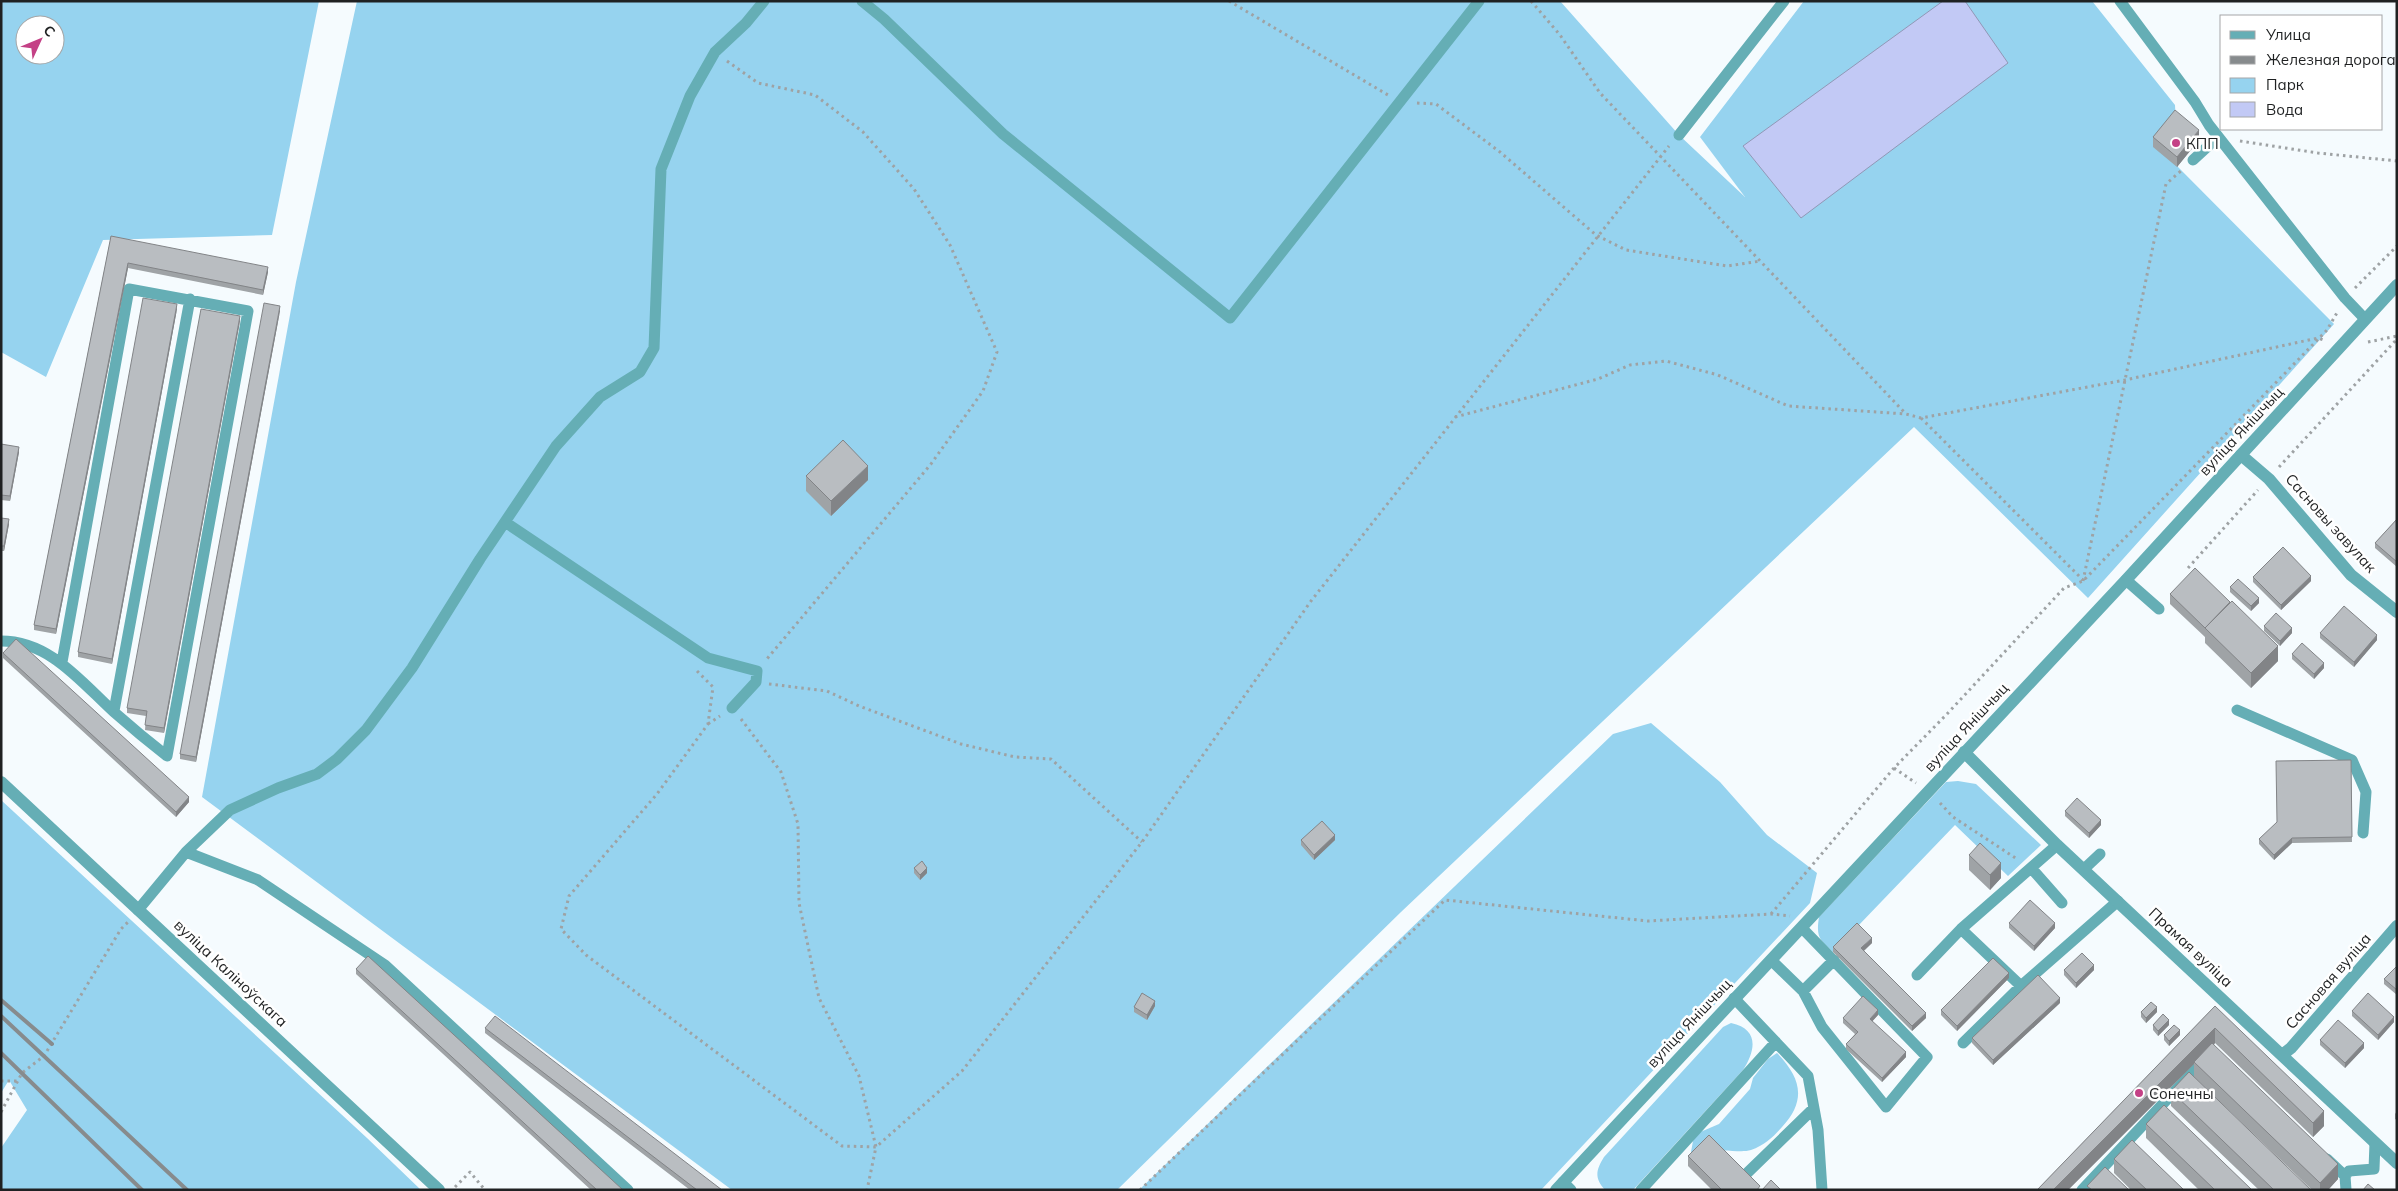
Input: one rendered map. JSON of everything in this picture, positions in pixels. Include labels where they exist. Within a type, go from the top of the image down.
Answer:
[{"type":"street","name":"вуліца Янішчыц","points":[[1563,1187],[1734,998],[1807,923],[2126,580],[2397,285]]},
{"type":"street","name":"Сасновы завулак","points":[[2241,455],[2269,479],[2351,575],[2397,612]]},
{"type":"street","name":"Прамая вуліца","points":[[1964,752],[2058,845],[2397,1164]]},
{"type":"street","name":"вуліца Каліноўскага","points":[[1,782],[439,1190]]},
{"type":"street","name":"Сасновая вуліца","points":[[2282,1055],[2291,1048],[2397,926]]},
{"type":"lane","points":[[138,910],[186,852],[230,810],[278,788],[317,774],[337,759],[366,730],[412,668],[556,446],[600,397],[640,372],[654,348],[661,169],[690,96],[715,52],[746,23],[764,1]]},
{"type":"lane","points":[[862,1],[884,19],[1003,134],[1230,318],[1479,1]]},
{"type":"lane","points":[[1679,135],[1784,1]]},
{"type":"lane","points":[[2120,1],[2195,102],[2218,137],[2346,298],[2365,319]]},
{"type":"lane","points":[[2194,160],[2218,137]]},
{"type":"lane","points":[[1,641],[19,641],[62,662],[114,711],[167,756],[248,311],[129,289],[62,662]]},
{"type":"lane","points":[[114,711],[190,299]]},
{"type":"lane","points":[[505,522],[708,658],[757,677],[732,708]]},
{"type":"lane","points":[[2126,580],[2159,609]]},
{"type":"lane","points":[[2238,710],[2352,760],[2366,792],[2363,833]]},
{"type":"lane","points":[[1917,975],[1961,929],[2058,845]]},
{"type":"lane","points":[[186,852],[258,880],[385,965],[628,1190]]},
{"type":"lane","points":[[2084,869],[2100,854]]},
{"type":"lane","points":[[2032,869],[2062,902]]},
{"type":"lane","points":[[1964,1043],[2021,986],[2118,901]]},
{"type":"lane","points":[[1771,960],[1804,991],[1822,1027],[1886,1107],[1926,1057],[1834,960],[1807,923]]},
{"type":"lane","points":[[1961,929],[2021,986]]},
{"type":"lane","points":[[1804,991],[1834,960]]},
{"type":"lane","points":[[1734,998],[1808,1076],[1818,1130],[1822,1190]]},
{"type":"lane","points":[[1641,1190],[1776,1042]]},
{"type":"lane","points":[[2082,1190],[2212,1052]]},
{"type":"lane","points":[[1742,1178],[1814,1108]]},
{"type":"lane","points":[[2346,1190],[2345,1176],[2349,1171],[2374,1169],[2375,1143]]},
{"type":"lane","points":[[2317,1150],[2345,1176]]},
{"type":"path","points":[[1229,1],[1400,102],[1436,104],[1500,152],[1596,236],[1626,250],[1727,266],[1762,261]]},
{"type":"path","points":[[1531,1],[1560,35],[1600,93],[1906,414]]},
{"type":"path","points":[[715,52],[758,83],[815,95],[863,132],[914,190],[950,245],[997,352],[983,391],[931,464],[757,677],[827,691],[859,706],[961,744],[1015,757],[1051,759],[1142,842]]},
{"type":"path","points":[[866,1190],[876,1147],[859,1076],[819,998],[799,903],[798,824],[781,772],[732,708],[708,724],[657,794],[569,896],[561,929],[586,955],[842,1146],[876,1147],[962,1071],[1142,842],[1311,601],[1659,155],[1679,135]]},
{"type":"path","points":[[2218,137],[2318,154],[2397,161]]},
{"type":"path","points":[[2083,581],[2166,184],[2194,160]]},
{"type":"path","points":[[1771,914],[1894,768],[1948,714],[2064,588],[2083,581],[2327,330],[2346,298],[2397,246]]},
{"type":"path","points":[[1454,418],[1598,379],[1630,365],[1666,361],[1718,375],[1788,406],[1906,414],[1921,418],[2125,380],[2318,338],[2340,347],[2397,337]]},
{"type":"path","points":[[2188,568],[2397,337]]},
{"type":"path","points":[[1921,418],[2083,581]]},
{"type":"path","points":[[703,670],[695,669],[713,687],[708,724]]},
{"type":"path","points":[[1894,768],[1929,791],[1953,817],[2032,869]]},
{"type":"path","points":[[1140,1190],[1445,900],[1648,921],[1771,914],[1807,923]]},
{"type":"path","points":[[1,1112],[22,1073],[44,1056],[121,929],[138,910]]},
{"type":"path","points":[[1,1081],[18,1080]]},
{"type":"path","points":[[452,1190],[470,1172],[485,1190]]},
{"type":"green space","points":[[1,1],[319,1],[272,235],[103,240],[46,377],[1,352]]},
{"type":"green space","points":[[357,1],[1560,1],[1679,135],[1745,197],[1700,137],[1804,1],[2092,1],[2175,105],[2178,167],[2334,324],[2088,598],[1914,427],[1401,912],[1117,1190],[732,1190],[202,797],[296,282]]},
{"type":"green space","points":[[1651,723],[1720,782],[1767,835],[1817,873],[1810,903],[1541,1190],[1139,1190],[1613,734]]},
{"type":"green space","points":[[1958,781],[1976,784],[2041,845],[2008,876],[1955,825],[1833,952],[1824,944],[1818,933],[1819,917],[1946,782]]},
{"type":"green space","points":[[1,800],[421,1190],[1,1190],[1,1148],[27,1110],[9,1080],[1,1093]]},
{"type":"green space","points":[[1731,1023],[1747,1030],[1751,1035],[1751,1055],[1743,1070],[1633,1190],[1605,1190],[1599,1182],[1597,1174],[1604,1157],[1723,1027]]},
{"type":"green space","points":[[1777,1053],[1791,1071],[1798,1089],[1798,1098],[1790,1117],[1772,1137],[1756,1148],[1743,1151],[1716,1151],[1695,1160],[1691,1152],[1693,1141],[1698,1133],[1719,1124],[1750,1089],[1753,1078],[1768,1059]]},
{"type":"water","points":[[1943,1],[1965,1],[2008,63],[1801,218],[1743,146]]},
{"type":"building","name":"КПП","points":[[2175,110],[2199,130],[2177,157],[2153,137]]},
{"type":"building","points":[[111,236],[268,267],[263,290],[128,263],[56,629],[34,625]]},
{"type":"building","points":[[143,298],[177,304],[112,659],[78,652]]},
{"type":"building","points":[[264,303],[280,306],[196,757],[180,754]]},
{"type":"building","points":[[201,309],[240,316],[164,728],[145,725],[147,711],[127,708]]},
{"type":"building","points":[[843,440],[868,466],[831,501],[806,476]]},
{"type":"building","points":[[1,444],[19,447],[10,496],[1,495]]},
{"type":"building","points":[[1,518],[9,519],[4,546],[1,546]]},
{"type":"building","points":[[2397,519],[2397,562],[2375,543]]},
{"type":"building","points":[[2283,547],[2311,576],[2281,605],[2253,577]]},
{"type":"building","points":[[2195,568],[2230,602],[2205,628],[2170,594]]},
{"type":"building","points":[[2238,579],[2259,598],[2251,606],[2230,587]]},
{"type":"building","points":[[2232,601],[2278,646],[2251,673],[2205,628]]},
{"type":"building","points":[[2344,606],[2377,635],[2354,662],[2320,633]]},
{"type":"building","points":[[2276,613],[2292,628],[2280,641],[2264,626]]},
{"type":"building","points":[[16,639],[189,797],[176,812],[3,653]]},
{"type":"building","points":[[2302,643],[2324,663],[2314,674],[2292,654]]},
{"type":"building","points":[[2351,760],[2352,837],[2292,838],[2274,855],[2259,839],[2277,822],[2276,761]]},
{"type":"building","points":[[2077,798],[2101,820],[2089,833],[2065,811]]},
{"type":"building","points":[[1322,821],[1335,835],[1314,855],[1301,840]]},
{"type":"building","points":[[1980,843],[2001,863],[1990,875],[1969,855]]},
{"type":"building","points":[[922,861],[927,868],[920,875],[914,868]]},
{"type":"building","points":[[2030,900],[2055,923],[2034,946],[2009,923]]},
{"type":"building","points":[[1857,923],[1872,938],[1861,948],[1926,1013],[1912,1026],[1833,947]]},
{"type":"building","points":[[2082,953],[2094,965],[2076,983],[2064,970]]},
{"type":"building","points":[[368,956],[623,1190],[597,1190],[356,969]]},
{"type":"building","points":[[1993,958],[2009,973],[1957,1026],[1941,1010]]},
{"type":"building","points":[[2397,966],[2397,990],[2384,979]]},
{"type":"building","points":[[2038,975],[2060,998],[1993,1060],[1972,1038]]},
{"type":"building","points":[[1142,993],[1155,1001],[1147,1015],[1134,1007]]},
{"type":"building","points":[[2368,993],[2394,1017],[2378,1035],[2352,1011]]},
{"type":"building","points":[[1863,996],[1878,1010],[1870,1019],[1906,1052],[1882,1078],[1846,1044],[1858,1032],[1843,1018]]},
{"type":"building","points":[[2151,1002],[2157,1007],[2146,1018],[2141,1012]]},
{"type":"building","points":[[2215,1006],[2324,1111],[2313,1123],[2215,1028],[2053,1190],[2037,1190]]},
{"type":"building","points":[[2163,1014],[2169,1020],[2158,1031],[2153,1025]]},
{"type":"building","points":[[495,1016],[722,1190],[697,1190],[485,1028]]},
{"type":"building","points":[[2338,1020],[2364,1043],[2345,1063],[2320,1040]]},
{"type":"building","points":[[2174,1025],[2180,1030],[2169,1041],[2164,1035]]},
{"type":"building","points":[[2212,1043],[2338,1164],[2320,1183],[2194,1062]]},
{"type":"building","points":[[2189,1072],[2311,1190],[2274,1190],[2171,1091]]},
{"type":"building","points":[[2164,1105],[2252,1190],[2215,1190],[2146,1124]]},
{"type":"building","points":[[1709,1135],[1760,1186],[1757,1190],[1722,1190],[1688,1156]]},
{"type":"building","points":[[2132,1140],[2184,1190],[2147,1190],[2114,1159]]},
{"type":"building","points":[[2105,1167],[2129,1190],[2092,1190],[2087,1186]]},
{"type":"building","points":[[1771,1180],[1781,1190],[1762,1190]]},
{"type":"building","points":[[2368,1184],[2375,1190],[2363,1190]]},
{"type":"railway","points":[[1,1000],[52,1044]]},
{"type":"railway","points":[[1,1016],[187,1190]]},
{"type":"railway","points":[[1,1053],[142,1190]]},
{"type":"place","name":"КПП","points":[[2176,143]]},
{"type":"place","name":"Сонечны","points":[[2139,1093]]}]
